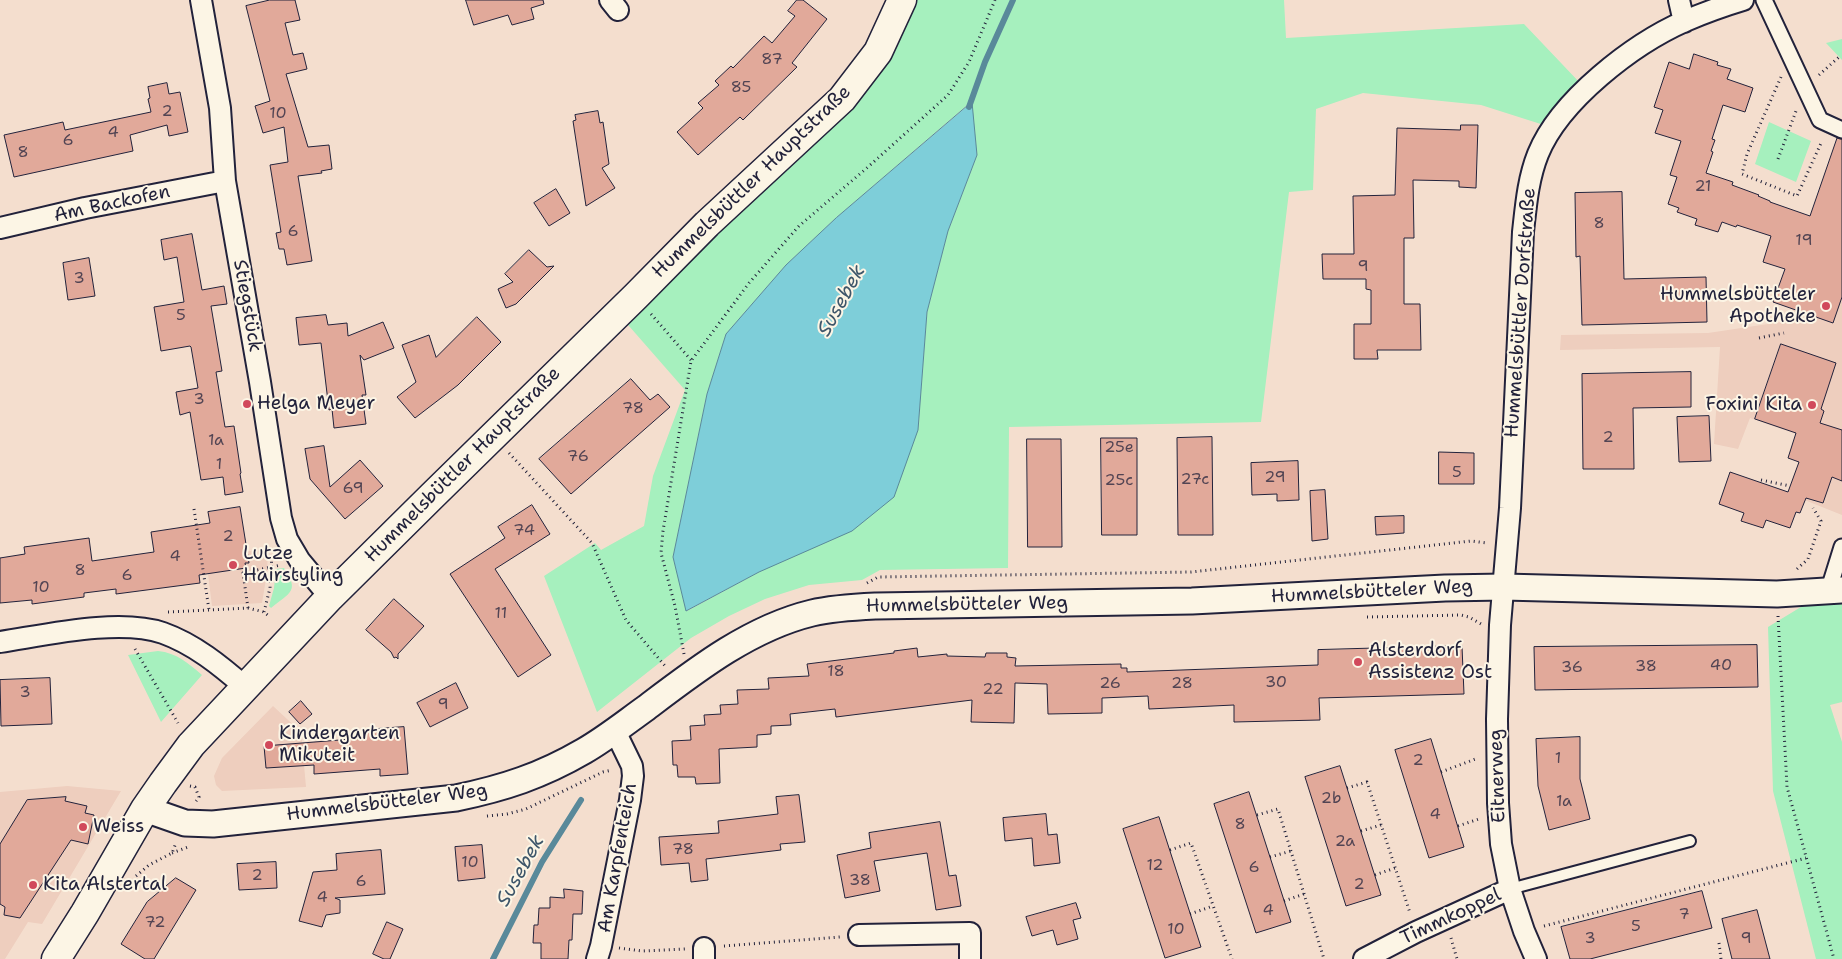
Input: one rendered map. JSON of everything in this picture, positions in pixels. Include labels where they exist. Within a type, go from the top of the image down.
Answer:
[{"type":"main road","name":"Hummelsbüttler Hauptstraße","points":[[56,959],[99,889],[145,808],[191,745],[330,597],[636,296],[706,224],[842,99],[878,52],[902,0]]},
{"type":"street","name":"Stiegstück","points":[[201,0],[220,108],[225,181],[260,382],[280,518],[287,539],[300,561],[330,597]]},
{"type":"street","points":[[1680,0],[1684,22]]},
{"type":"street","name":"Hummelsbüttler Dorfstraße","points":[[1504,587],[1510,508],[1523,232],[1532,171],[1539,152],[1564,111],[1598,77],[1646,43],[1684,22],[1743,0]]},
{"type":"street","points":[[1764,0],[1820,120],[1836,127]]},
{"type":"street","name":"Am Backofen","points":[[0,228],[85,208],[225,181]]},
{"type":"street","points":[[1835,591],[1842,547]]},
{"type":"street","name":"Hummelsbütteler Weg","points":[[145,808],[186,823],[213,824],[456,798],[521,782],[584,751],[615,731],[718,656],[752,637],[786,621],[813,613],[842,608],[1192,601],[1444,588],[1504,587],[1777,594],[1835,591]]},
{"type":"street","name":"Eitnerweg","points":[[1504,587],[1500,625],[1497,751],[1500,836],[1510,889],[1536,959]]},
{"type":"street","points":[[0,642],[101,628],[130,627],[162,632],[222,667],[245,687]]},
{"type":"street","name":"Am Karpfenteich","points":[[597,959],[626,820],[633,776],[631,761],[615,731]]},
{"type":"street","name":"Timmkoppel","points":[[1364,959],[1416,932],[1510,889]]},
{"type":"street","points":[[859,935],[970,933],[970,959]]},
{"type":"lane","points":[[1510,889],[1690,841]]},
{"type":"path","points":[[684,654],[675,606],[661,553],[691,360],[750,283],[799,226],[948,95],[969,62],[995,0]]},
{"type":"path","points":[[1790,55],[1747,154],[1742,174],[1797,196],[1836,127]]},
{"type":"path","points":[[636,296],[691,360]]},
{"type":"path","points":[[1759,338],[1784,333]]},
{"type":"path","points":[[493,436],[592,543],[626,620],[680,682]]},
{"type":"path","points":[[1761,480],[1790,486]]},
{"type":"path","points":[[194,508],[209,610]]},
{"type":"path","points":[[1797,569],[1808,558],[1821,521],[1813,508]]},
{"type":"path","points":[[264,612],[270,588],[273,536],[280,518]]},
{"type":"path","points":[[248,608],[243,573],[300,561]]},
{"type":"path","points":[[1777,594],[1787,787],[1834,959]]},
{"type":"path","points":[[191,745],[130,627],[147,613],[248,608],[264,612],[270,617]]},
{"type":"path","points":[[1357,617],[1461,615],[1469,617],[1479,624],[1487,625]]},
{"type":"path","points":[[1441,772],[1497,751]]},
{"type":"path","points":[[1347,788],[1367,782],[1416,932]]},
{"type":"path","points":[[187,786],[195,787],[201,798],[193,808]]},
{"type":"path","points":[[1257,815],[1278,809],[1324,959]]},
{"type":"path","points":[[1361,831],[1381,825]]},
{"type":"path","points":[[136,876],[149,864],[172,853],[177,840]]},
{"type":"path","points":[[1170,850],[1191,843],[1232,959]]},
{"type":"path","points":[[1270,857],[1291,851]]},
{"type":"path","points":[[1524,931],[1806,858]]},
{"type":"path","points":[[1375,875],[1395,868]]},
{"type":"path","points":[[1284,901],[1304,894]]},
{"type":"path","points":[[1190,914],[1213,906]]},
{"type":"path","points":[[642,951],[704,953],[859,935]]},
{"type":"path","points":[[1719,943],[1721,959]]},
{"type":"shaded area","points":[[1842,169],[1842,515],[1802,499],[1819,442],[1750,418],[1738,449],[1714,444],[1720,347],[1560,350],[1561,335],[1708,333],[1788,321]]},
{"type":"shaded area","points":[[268,548],[267,573],[262,603],[212,606],[206,558]]},
{"type":"shaded area","name":"Kindergarten Mikuteit","points":[[273,706],[301,732],[306,787],[222,791],[216,785],[214,776],[222,758]]},
{"type":"shaded area","points":[[67,786],[121,791],[42,924],[28,922],[5,959],[0,959],[0,792]]},
{"type":"green space","points":[[903,0],[1284,0],[1286,38],[1524,24],[1581,84],[1547,126],[1481,105],[1363,93],[1316,109],[1313,190],[1289,192],[1261,422],[1009,427],[1008,568],[880,570],[862,580],[809,585],[765,599],[729,616],[691,638],[597,712],[544,576],[595,543],[601,550],[644,526],[653,476],[685,390],[622,318],[793,149]],"holes":[[[971,102],[977,155],[948,231],[927,312],[918,430],[759,572],[687,611],[673,557],[707,394],[726,334],[786,265],[836,218]]]},
{"type":"green space","points":[[1842,39],[1842,60],[1826,43]]},
{"type":"green space","points":[[1769,122],[1811,141],[1796,182],[1755,164]]},
{"type":"green space","points":[[284,568],[291,582],[291,591],[271,608],[269,606],[274,588],[276,569]]},
{"type":"green space","points":[[1842,593],[1842,702],[1830,705],[1842,742],[1842,959],[1816,959],[1773,791],[1768,627],[1819,596]]},
{"type":"green space","points":[[158,651],[177,656],[202,675],[161,722],[128,655]]},
{"type":"water","points":[[972,102],[977,155],[948,231],[927,312],[918,430],[894,497],[852,531],[759,572],[686,611],[673,557],[707,394],[726,334],[786,265],[836,218]]},
{"type":"building","points":[[270,0],[295,0],[300,20],[285,23],[293,55],[303,53],[307,69],[286,74],[308,147],[329,145],[332,169],[321,171],[322,173],[298,176],[312,261],[287,265],[284,249],[279,249],[276,233],[281,232],[270,165],[288,162],[284,127],[263,133],[255,106],[270,101],[246,6]]},
{"type":"building","points":[[466,0],[543,0],[544,4],[531,8],[534,19],[512,25],[508,15],[474,25]]},
{"type":"building","points":[[797,0],[803,0],[827,19],[792,63],[797,67],[743,120],[740,117],[698,155],[677,132],[703,108],[698,103],[719,85],[715,81],[731,66],[733,68],[764,36],[772,43],[795,16],[788,11]]},
{"type":"building","points":[[1694,54],[1718,62],[1717,65],[1731,69],[1727,79],[1753,88],[1745,112],[1723,105],[1712,139],[1715,140],[1711,151],[1713,152],[1706,173],[1733,182],[1732,185],[1759,195],[1770,202],[1810,216],[1837,138],[1842,139],[1842,297],[1833,323],[1773,302],[1785,269],[1763,262],[1771,236],[1722,222],[1718,232],[1695,225],[1697,219],[1677,212],[1679,208],[1668,204],[1677,177],[1670,175],[1681,141],[1655,133],[1663,110],[1654,107],[1669,62],[1689,69]]},
{"type":"building","points":[[167,83],[169,94],[180,92],[188,132],[169,136],[167,125],[130,135],[133,151],[14,177],[4,135],[63,122],[65,130],[151,112],[148,87]]},
{"type":"building","points":[[598,111],[600,123],[603,122],[609,164],[602,168],[615,188],[586,206],[573,121],[576,120],[575,115]]},
{"type":"building","points":[[1461,125],[1478,125],[1476,188],[1459,187],[1459,181],[1413,180],[1414,238],[1404,238],[1404,304],[1420,304],[1421,350],[1377,350],[1378,359],[1354,359],[1354,324],[1371,324],[1371,290],[1366,289],[1366,279],[1323,279],[1322,254],[1354,254],[1353,196],[1395,195],[1397,128],[1460,130]]},
{"type":"building","points":[[556,189],[570,213],[549,226],[534,203]]},
{"type":"building","points":[[1622,192],[1624,279],[1706,277],[1707,322],[1582,325],[1580,256],[1576,257],[1575,193]]},
{"type":"building","points":[[192,234],[202,290],[224,286],[227,304],[211,306],[222,371],[216,372],[225,427],[234,426],[243,492],[225,495],[223,477],[201,480],[190,412],[180,415],[176,392],[198,388],[191,347],[161,351],[154,307],[184,302],[177,257],[164,260],[161,240]]},
{"type":"building","points":[[529,250],[547,267],[554,266],[516,304],[506,308],[498,289],[513,282],[505,274]]},
{"type":"building","points":[[89,258],[95,296],[68,300],[63,263]]},
{"type":"building","points":[[326,315],[328,325],[347,323],[348,336],[383,322],[394,348],[364,360],[360,355],[366,395],[362,395],[366,424],[334,428],[332,409],[329,410],[321,343],[299,345],[296,318]]},
{"type":"building","points":[[477,317],[501,342],[458,385],[415,418],[397,397],[416,382],[402,345],[429,335],[436,357]]},
{"type":"building","points":[[1781,344],[1836,363],[1821,409],[1824,411],[1820,423],[1842,430],[1842,481],[1832,477],[1823,503],[1806,498],[1800,513],[1796,512],[1790,528],[1766,520],[1763,528],[1741,521],[1744,513],[1719,504],[1730,472],[1788,492],[1799,462],[1788,458],[1796,433],[1755,419]]},
{"type":"building","points":[[1691,372],[1691,407],[1633,408],[1634,469],[1583,469],[1582,374]]},
{"type":"building","points":[[631,379],[650,400],[658,394],[670,407],[571,494],[539,459]]},
{"type":"building","points":[[1709,416],[1711,461],[1679,462],[1677,417]]},
{"type":"building","points":[[1212,437],[1213,535],[1178,535],[1177,438]]},
{"type":"building","points":[[1101,438],[1137,438],[1137,535],[1102,535]]},
{"type":"building","points":[[1027,439],[1061,439],[1062,547],[1028,547]]},
{"type":"building","points":[[324,446],[330,487],[360,460],[383,486],[345,519],[310,479],[305,449]]},
{"type":"building","points":[[1439,452],[1474,453],[1474,484],[1439,484]]},
{"type":"building","points":[[1298,461],[1299,500],[1277,501],[1277,494],[1252,495],[1251,463]]},
{"type":"building","points":[[1325,490],[1328,539],[1312,541],[1310,491]]},
{"type":"building","points":[[532,505],[550,534],[495,569],[551,655],[518,677],[450,574],[505,538],[498,527]]},
{"type":"building","points":[[240,507],[249,563],[245,563],[246,568],[199,575],[200,583],[116,594],[116,589],[84,593],[84,597],[32,604],[32,600],[0,603],[0,558],[25,554],[24,547],[89,538],[92,561],[154,552],[151,532],[210,523],[208,512]]},
{"type":"building","points":[[1404,516],[1404,533],[1376,535],[1375,517]]},
{"type":"building","points":[[394,599],[424,626],[398,654],[398,659],[394,658],[391,652],[366,630]]},
{"type":"building","points":[[1757,645],[1758,687],[1535,690],[1534,647]]},
{"type":"building","points":[[1462,646],[1464,694],[1319,698],[1320,720],[1234,722],[1234,705],[1149,709],[1148,696],[1102,698],[1102,713],[1048,714],[1047,684],[1015,683],[1014,723],[971,722],[972,700],[836,717],[835,709],[790,714],[791,725],[771,726],[771,734],[757,735],[757,747],[719,749],[720,783],[696,784],[695,777],[678,777],[677,765],[673,765],[672,741],[691,740],[690,726],[705,725],[704,715],[721,714],[720,705],[738,704],[737,690],[769,689],[768,678],[809,676],[807,664],[894,653],[894,651],[917,648],[918,657],[947,654],[947,656],[985,657],[986,653],[1007,653],[1007,657],[1016,658],[1015,666],[1121,664],[1121,668],[1127,668],[1127,672],[1318,665],[1318,650]]},
{"type":"building","points":[[50,678],[52,724],[1,726],[0,680]]},
{"type":"building","points":[[456,683],[468,708],[430,727],[417,703]]},
{"type":"building","points":[[301,701],[312,714],[300,724],[289,712]]},
{"type":"building","points":[[404,727],[408,774],[380,776],[380,769],[314,774],[314,765],[266,768],[264,746],[365,738],[364,730]]},
{"type":"building","points":[[1580,737],[1580,779],[1590,819],[1549,830],[1538,786],[1536,739]]},
{"type":"building","points":[[1431,739],[1464,847],[1429,858],[1395,750]]},
{"type":"building","points":[[1340,766],[1381,895],[1346,906],[1305,777]]},
{"type":"building","points":[[1249,792],[1291,922],[1256,933],[1214,804]]},
{"type":"building","points":[[799,795],[805,842],[780,844],[781,850],[706,859],[708,880],[691,882],[689,863],[661,865],[659,837],[719,833],[718,821],[778,814],[776,797]]},
{"type":"building","points":[[66,797],[65,801],[87,806],[85,813],[94,815],[88,844],[71,840],[20,918],[4,915],[5,907],[0,904],[0,844],[27,800]]},
{"type":"building","points":[[1046,814],[1048,835],[1057,834],[1060,863],[1034,866],[1032,838],[1005,841],[1003,818]]},
{"type":"building","points":[[1159,817],[1201,947],[1165,958],[1123,829]]},
{"type":"building","points":[[940,822],[949,876],[956,875],[961,906],[936,910],[927,853],[874,861],[880,891],[845,898],[837,855],[871,848],[869,833]]},
{"type":"building","points":[[482,845],[485,878],[458,881],[455,847]]},
{"type":"building","points":[[381,850],[385,894],[335,898],[340,900],[340,913],[326,915],[322,927],[299,921],[313,872],[337,870],[336,854]]},
{"type":"building","points":[[276,862],[277,888],[239,890],[237,864]]},
{"type":"building","points":[[176,878],[196,890],[154,959],[145,959],[121,944],[147,902]]},
{"type":"building","points":[[564,889],[583,891],[582,914],[573,914],[572,940],[569,940],[568,959],[541,959],[541,943],[533,943],[534,925],[538,925],[539,908],[550,908],[550,897],[564,898]]},
{"type":"building","points":[[1702,891],[1712,928],[1590,959],[1570,959],[1561,927]]},
{"type":"building","points":[[1076,903],[1081,918],[1073,920],[1078,939],[1057,945],[1053,930],[1032,936],[1026,917]]},
{"type":"building","points":[[1757,910],[1770,959],[1732,959],[1722,919]]},
{"type":"building","points":[[387,922],[403,929],[390,959],[384,959],[373,954]]},
{"type":"waterway","name":"Susebek","points":[[969,107],[985,62],[1013,0]]},
{"type":"waterway","name":"Susebek","points":[[493,959],[542,862],[581,800]]},
{"type":"place","name":"Hummelsbütteler Apotheke","points":[[1826,306]]},
{"type":"place","name":"Helga Meyer","points":[[247,404]]},
{"type":"place","name":"Foxini Kita","points":[[1812,405]]},
{"type":"place","name":"Lutze Hairstyling","points":[[233,565]]},
{"type":"place","name":"Alsterdorf Assistenz Ost","points":[[1358,662]]},
{"type":"place","name":"Kindergarten Mikuteit","points":[[269,745]]},
{"type":"place","name":"Weiss","points":[[83,827]]},
{"type":"place","name":"Kita Alstertal","points":[[33,885]]}]
